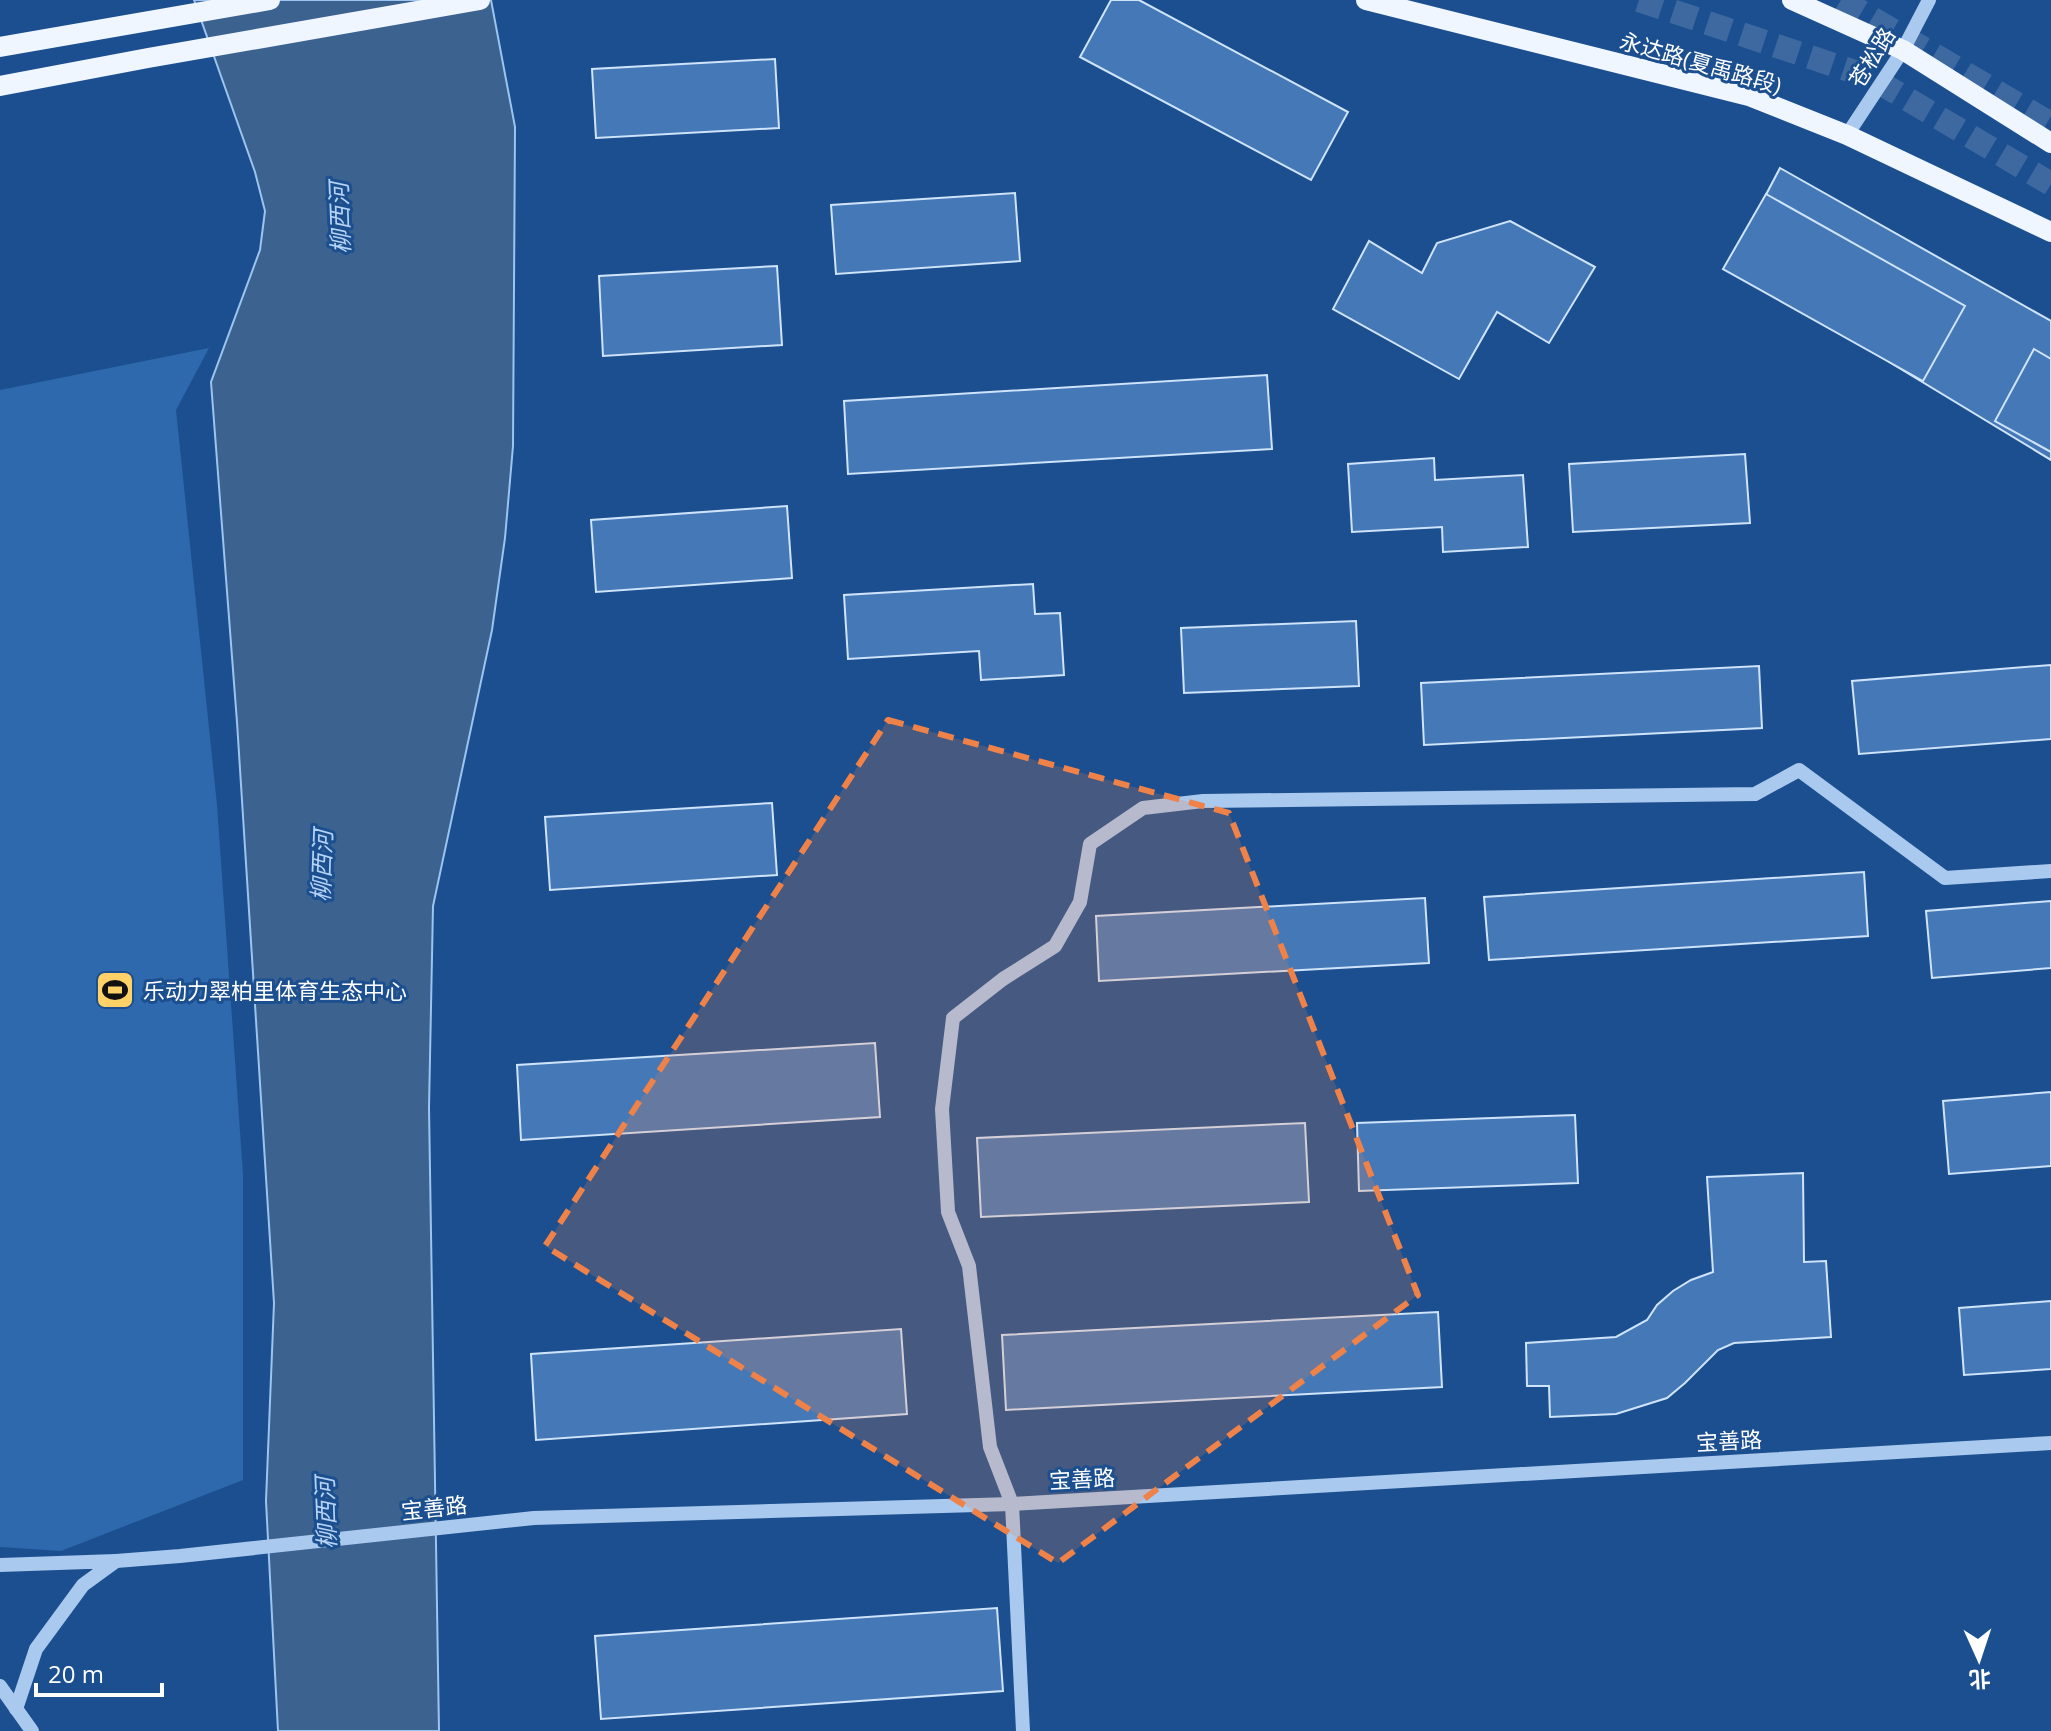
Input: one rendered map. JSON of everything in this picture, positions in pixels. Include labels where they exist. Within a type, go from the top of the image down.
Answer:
[{"type":"main road","points":[[0,47],[270,0]]},
{"type":"main road","points":[[0,86],[480,0]]},
{"type":"main road","name":"永达路(夏禹路段)","points":[[1366,0],[1749,96],[1847,135],[2051,232]]},
{"type":"main road","points":[[1792,0],[1903,50],[2051,143]]},
{"type":"street","name":"苍松路","points":[[1847,135],[1903,50],[1929,0]]},
{"type":"street","points":[[1023,1731],[1012,1504],[990,1447],[969,1266],[948,1212],[942,1109],[953,1018],[1003,979],[1055,946],[1080,902],[1090,844],[1143,808],[1203,801],[1755,794],[1799,770],[1945,878],[2051,871]]},
{"type":"street","name":"宝善路","points":[[0,1565],[180,1556],[534,1518],[1012,1504],[2051,1443]]},
{"type":"street","points":[[16,1709],[36,1649],[83,1585],[116,1561]]},
{"type":"street","points":[[0,1686],[32,1731]]},
{"type":"highlighted area","points":[[888,720],[1229,813],[1418,1295],[1058,1563],[545,1246]]},
{"type":"shaded area","name":"乐动力翠柏里体育生态中心","points":[[209,348],[176,410],[217,805],[243,1174],[243,1480],[61,1551],[0,1547],[0,390]]},
{"type":"water","name":"柳西河","points":[[194,0],[491,0],[515,127],[513,446],[505,538],[492,630],[433,906],[429,1108],[439,1731],[278,1731],[266,1501],[274,1303],[237,722],[211,382],[260,250],[265,211],[255,172]]},
{"type":"building","points":[[1111,0],[1139,0],[1348,112],[1311,180],[1080,57]]},
{"type":"building","points":[[775,59],[779,128],[596,138],[592,69]]},
{"type":"building","points":[[1780,168],[2051,321],[2051,460],[1729,265]]},
{"type":"building","points":[[1015,193],[1020,261],[836,274],[831,205]]},
{"type":"building","points":[[1766,194],[1965,306],[1923,381],[1723,269]]},
{"type":"building","points":[[1510,221],[1595,267],[1549,343],[1497,312],[1459,379],[1333,309],[1369,241],[1422,273],[1437,243]]},
{"type":"building","points":[[777,266],[782,345],[603,356],[599,276]]},
{"type":"building","points":[[2034,349],[2051,359],[2051,452],[1995,421]]},
{"type":"building","points":[[1267,375],[1272,449],[848,474],[844,401]]},
{"type":"building","points":[[1745,454],[1750,523],[1573,532],[1569,464]]},
{"type":"building","points":[[1434,458],[1435,480],[1523,475],[1528,547],[1443,552],[1442,527],[1352,532],[1348,464]]},
{"type":"building","points":[[787,506],[792,578],[596,592],[591,520]]},
{"type":"building","points":[[1033,584],[1035,614],[1060,613],[1064,675],[981,680],[979,651],[848,659],[844,595]]},
{"type":"building","points":[[1356,621],[1359,686],[1184,693],[1181,628]]},
{"type":"building","points":[[2051,665],[2051,739],[1859,754],[1852,681]]},
{"type":"building","points":[[1759,666],[1762,728],[1424,745],[1421,683]]},
{"type":"building","points":[[772,803],[777,875],[550,890],[545,817]]},
{"type":"building","points":[[1864,872],[1868,936],[1489,960],[1484,897]]},
{"type":"building","points":[[1425,898],[1429,963],[1099,981],[1096,916]]},
{"type":"building","points":[[2051,901],[2051,968],[1932,978],[1926,911]]},
{"type":"building","points":[[875,1043],[880,1117],[521,1140],[517,1065]]},
{"type":"building","points":[[2051,1092],[2051,1166],[1949,1174],[1943,1101]]},
{"type":"building","points":[[1575,1115],[1578,1183],[1359,1191],[1357,1123]]},
{"type":"building","points":[[1305,1123],[1309,1202],[981,1217],[977,1138]]},
{"type":"building","points":[[1803,1173],[1804,1262],[1826,1261],[1831,1337],[1734,1343],[1718,1350],[1667,1398],[1616,1414],[1550,1417],[1549,1386],[1527,1386],[1526,1343],[1616,1337],[1647,1320],[1657,1305],[1673,1291],[1713,1272],[1707,1177]]},
{"type":"building","points":[[2051,1301],[2051,1369],[1964,1375],[1959,1308]]},
{"type":"building","points":[[1438,1312],[1442,1387],[1006,1410],[1002,1335]]},
{"type":"building","points":[[901,1329],[907,1414],[536,1440],[531,1354]]},
{"type":"building","points":[[997,1608],[1003,1691],[601,1719],[595,1636]]},
{"type":"tunnel","points":[[1639,0],[1870,77],[2051,184]]},
{"type":"tunnel","points":[[1841,0],[2051,124]]},
{"type":"place","name":"乐动力翠柏里体育生态中心","points":[[115,990]]}]
